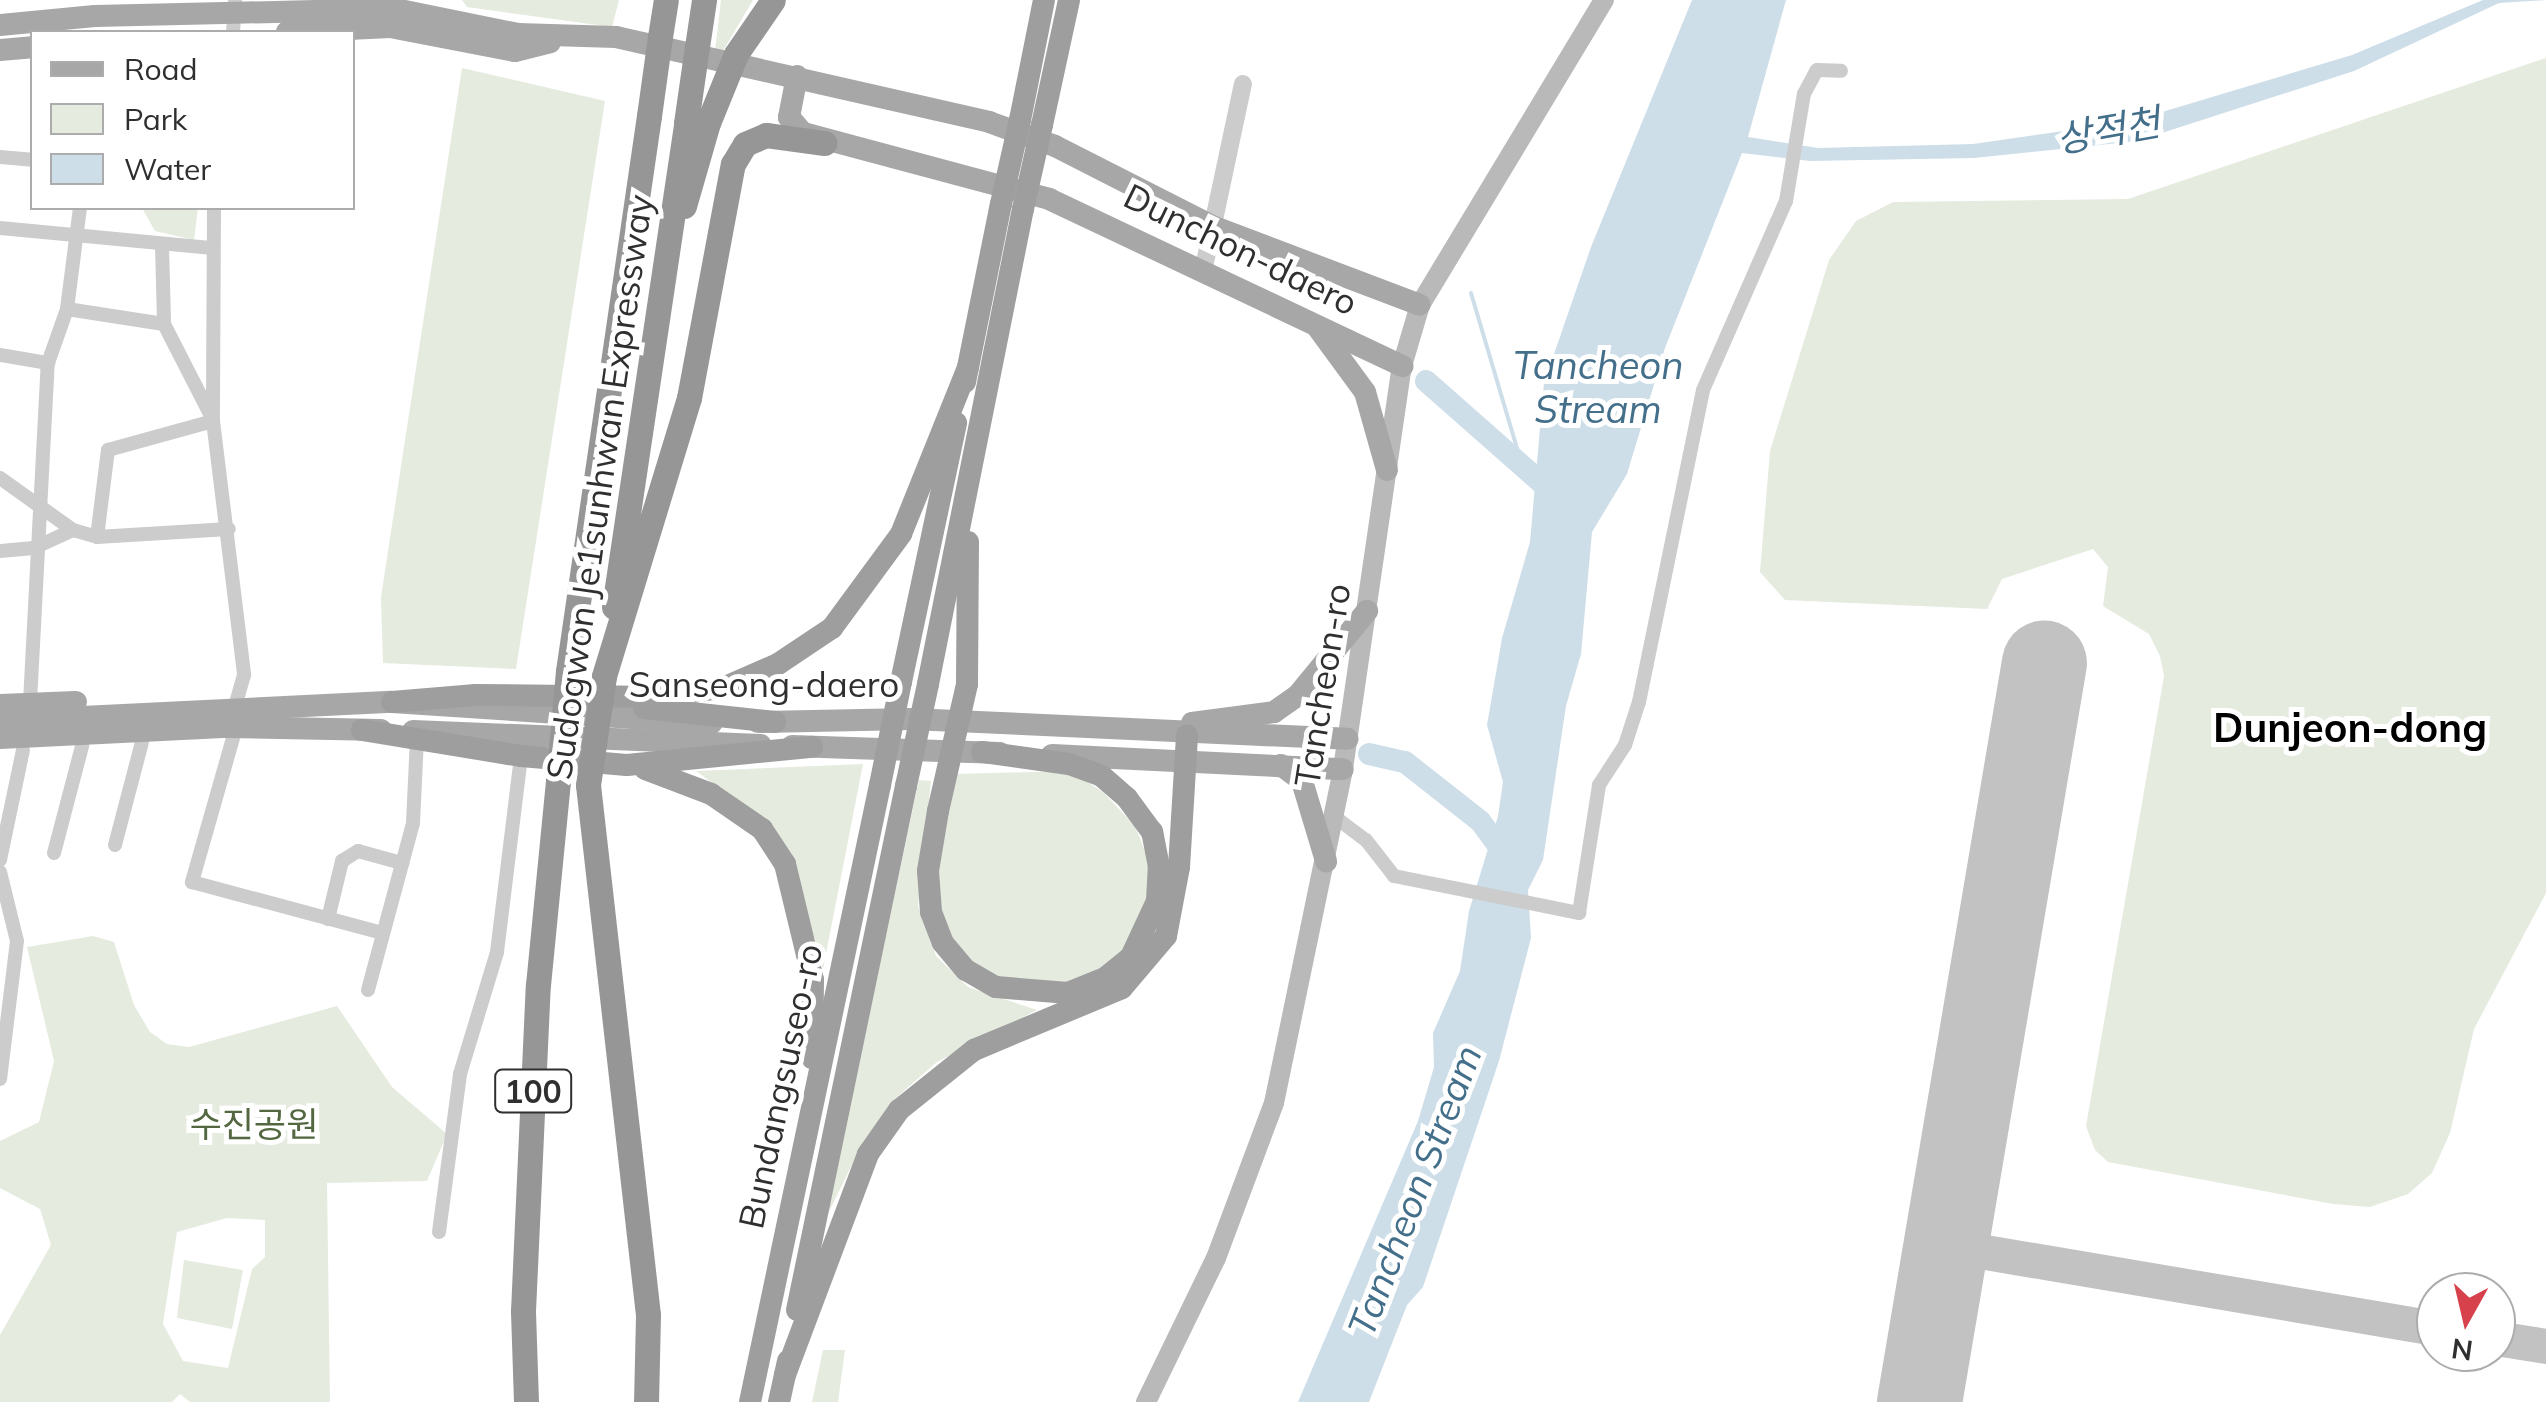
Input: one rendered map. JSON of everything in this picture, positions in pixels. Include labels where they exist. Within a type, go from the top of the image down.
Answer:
[{"type":"highway","name":"Sudogwon Je1sunhwan Expressway","points":[[526,1402],[523,1312],[538,985],[568,671],[664,0]]},
{"type":"highway","name":"Sudogwon Je1sunhwan Expressway","points":[[646,1402],[648,1315],[588,785],[665,258],[697,123],[697,47],[704,0]]},
{"type":"highway","points":[[697,123],[736,54],[773,0]]},
{"type":"highway","points":[[1031,122],[1044,0]]},
{"type":"highway","points":[[392,702],[476,695],[660,698],[724,687],[778,664],[832,628],[901,534],[968,367],[1031,122],[1070,0]]},
{"type":"highway","points":[[604,676],[690,398],[733,164],[744,144],[766,135],[824,143]]},
{"type":"highway","points":[[982,752],[1069,764],[1102,776],[1128,798],[1152,832],[1159,867],[1157,901],[1132,957],[1105,978],[1068,993],[996,987],[966,970],[944,943],[932,912],[928,870],[966,684],[968,487],[1012,206]]},
{"type":"highway","name":"Bundangsuseo-ro","points":[[750,1402],[968,367]]},
{"type":"highway","name":"Bundangsuseo-ro","points":[[779,1402],[968,487]]},
{"type":"highway","points":[[572,698],[775,722]]},
{"type":"highway","points":[[362,730],[520,756],[627,764],[812,747]]},
{"type":"highway","points":[[785,1375],[868,1154],[899,1110],[974,1050],[1122,988],[1148,964],[1166,936],[1176,901],[1187,736]]},
{"type":"highway","points":[[627,764],[711,794],[762,829],[785,864],[813,980],[810,1112]]},
{"type":"main road","name":"Tancheon-ro","points":[[1146,1402],[1216,1258],[1274,1103],[1344,769],[1402,366],[1420,306],[1604,0]]},
{"type":"main road","points":[[0,26],[95,16],[450,10],[518,34],[571,31],[616,37],[797,76],[790,122],[824,143]]},
{"type":"main road","points":[[329,30],[390,27],[515,51],[571,31]]},
{"type":"main road","points":[[0,50],[30,47]]},
{"type":"main road","name":"Dunchon-daero","points":[[797,76],[989,122],[1055,146],[1212,226],[1420,306]]},
{"type":"main road","name":"Dunchon-daero","points":[[824,143],[1048,199],[1204,267],[1402,366]]},
{"type":"main road","points":[[1316,325],[1365,392],[1387,470]]},
{"type":"main road","points":[[1128,730],[1274,712],[1298,694],[1367,611]]},
{"type":"main road","points":[[234,709],[30,702],[6,732],[82,746],[362,730]]},
{"type":"main road","name":"Sanseong-daero","points":[[6,732],[234,709],[392,702],[686,724],[911,719],[1187,736],[1348,738]]},
{"type":"main road","name":"Sanseong-daero","points":[[6,732],[228,727],[362,730],[1344,769]]},
{"type":"main road","points":[[1281,765],[1302,781],[1326,861]]},
{"type":"street","points":[[1334,816],[1366,840],[1394,876],[1579,913],[1599,785],[1625,745],[1639,702],[1703,390],[1786,201],[1801,112],[1817,70],[1841,71]]},
{"type":"street","points":[[1204,267],[1243,84]]},
{"type":"street","points":[[0,157],[30,160]]},
{"type":"street","points":[[30,702],[34,548],[48,362],[67,309],[80,210]]},
{"type":"street","points":[[214,210],[210,248],[213,421],[244,675],[234,709]]},
{"type":"street","points":[[0,228],[210,248]]},
{"type":"street","points":[[162,244],[164,324],[213,421]]},
{"type":"street","points":[[67,309],[164,324]]},
{"type":"street","points":[[0,355],[48,362]]},
{"type":"street","points":[[97,536],[108,450],[213,421]]},
{"type":"street","points":[[0,478],[40,502],[73,530],[97,536],[229,529]]},
{"type":"street","points":[[0,551],[34,548],[73,530]]},
{"type":"street","points":[[0,860],[6,732]]},
{"type":"street","points":[[233,738],[192,882],[382,933]]},
{"type":"street","points":[[368,990],[413,823],[418,739]]},
{"type":"street","points":[[115,845],[142,742]]},
{"type":"street","points":[[54,854],[82,746]]},
{"type":"street","points":[[440,1232],[460,1074],[498,952],[520,756]]},
{"type":"street","points":[[328,920],[342,860],[358,851],[402,862]]},
{"type":"street","points":[[0,872],[17,940],[0,1079]]},
{"type":"green space","points":[[462,0],[619,0],[612,27],[467,7]]},
{"type":"green space","points":[[721,0],[753,0],[713,68]]},
{"type":"green space","points":[[2546,58],[2546,893],[2474,1029],[2450,1133],[2432,1173],[2408,1194],[2370,1207],[2333,1204],[2108,1162],[2095,1150],[2086,1126],[2164,676],[2160,656],[2149,634],[2103,606],[2108,567],[2093,549],[2002,579],[1987,609],[1785,600],[1760,572],[1770,451],[1829,260],[1856,221],[1893,202],[2128,199]]},
{"type":"green space","points":[[462,68],[605,101],[516,669],[383,663],[381,597]]},
{"type":"green space","points":[[143,210],[198,210],[194,240],[155,231]]},
{"type":"green space","points":[[863,764],[823,969],[793,861],[766,823],[696,771]]},
{"type":"green space","points":[[1070,771],[1103,792],[1135,826],[1148,859],[1149,899],[1128,947],[1104,966],[1070,983],[1001,979],[973,963],[949,933],[937,894],[941,831],[956,774]]},
{"type":"green space","points":[[919,780],[931,781],[918,906],[936,956],[968,987],[1037,1010],[937,1062],[899,1095],[864,1140],[825,1220]]},
{"type":"green space","name":"수진공원","points":[[93,936],[114,942],[134,1005],[150,1032],[167,1044],[189,1047],[337,1006],[392,1087],[447,1134],[427,1181],[327,1183],[330,1402],[190,1402],[180,1394],[172,1402],[0,1402],[0,1335],[51,1245],[40,1209],[0,1188],[0,1141],[39,1122],[54,1061],[27,947]],"holes":[[[227,1218],[265,1220],[265,1257],[252,1269],[228,1368],[183,1361],[163,1324],[177,1232]]]},
{"type":"green space","points":[[184,1260],[243,1270],[232,1329],[177,1318]]},
{"type":"green space","points":[[823,1350],[845,1350],[838,1402],[812,1402]]},
{"type":"water","name":"Tancheon Stream","points":[[1692,0],[1786,0],[1748,137],[1818,148],[1973,144],[2132,121],[2352,55],[2483,0],[2546,0],[2499,3],[2354,71],[2137,141],[1974,158],[1810,161],[1742,153],[1665,348],[1627,474],[1592,532],[1581,654],[1566,706],[1543,860],[1528,890],[1531,938],[1499,1061],[1423,1287],[1407,1305],[1369,1402],[1298,1402],[1418,1121],[1434,1067],[1433,1033],[1460,971],[1469,911],[1498,816],[1503,782],[1487,725],[1502,638],[1530,542],[1544,383],[1591,247]]},
{"type":"waterway","points":[[1471,293],[1521,462]]},
{"type":"waterway","points":[[1426,381],[1554,494]]},
{"type":"waterway","points":[[1369,754],[1405,762],[1480,821],[1506,856]]},
{"type":"taxiway","points":[[1944,1245],[2416,1325]]},
{"type":"taxiway","points":[[2516,1341],[2546,1346]]},
{"type":"runway","points":[[1919,1402],[2044,662]]},
{"type":"district","name":"Dunjeon-dong","points":[[2350,727]]},
{"type":"water label","name":"상적천","points":[[2108,131]]}]
